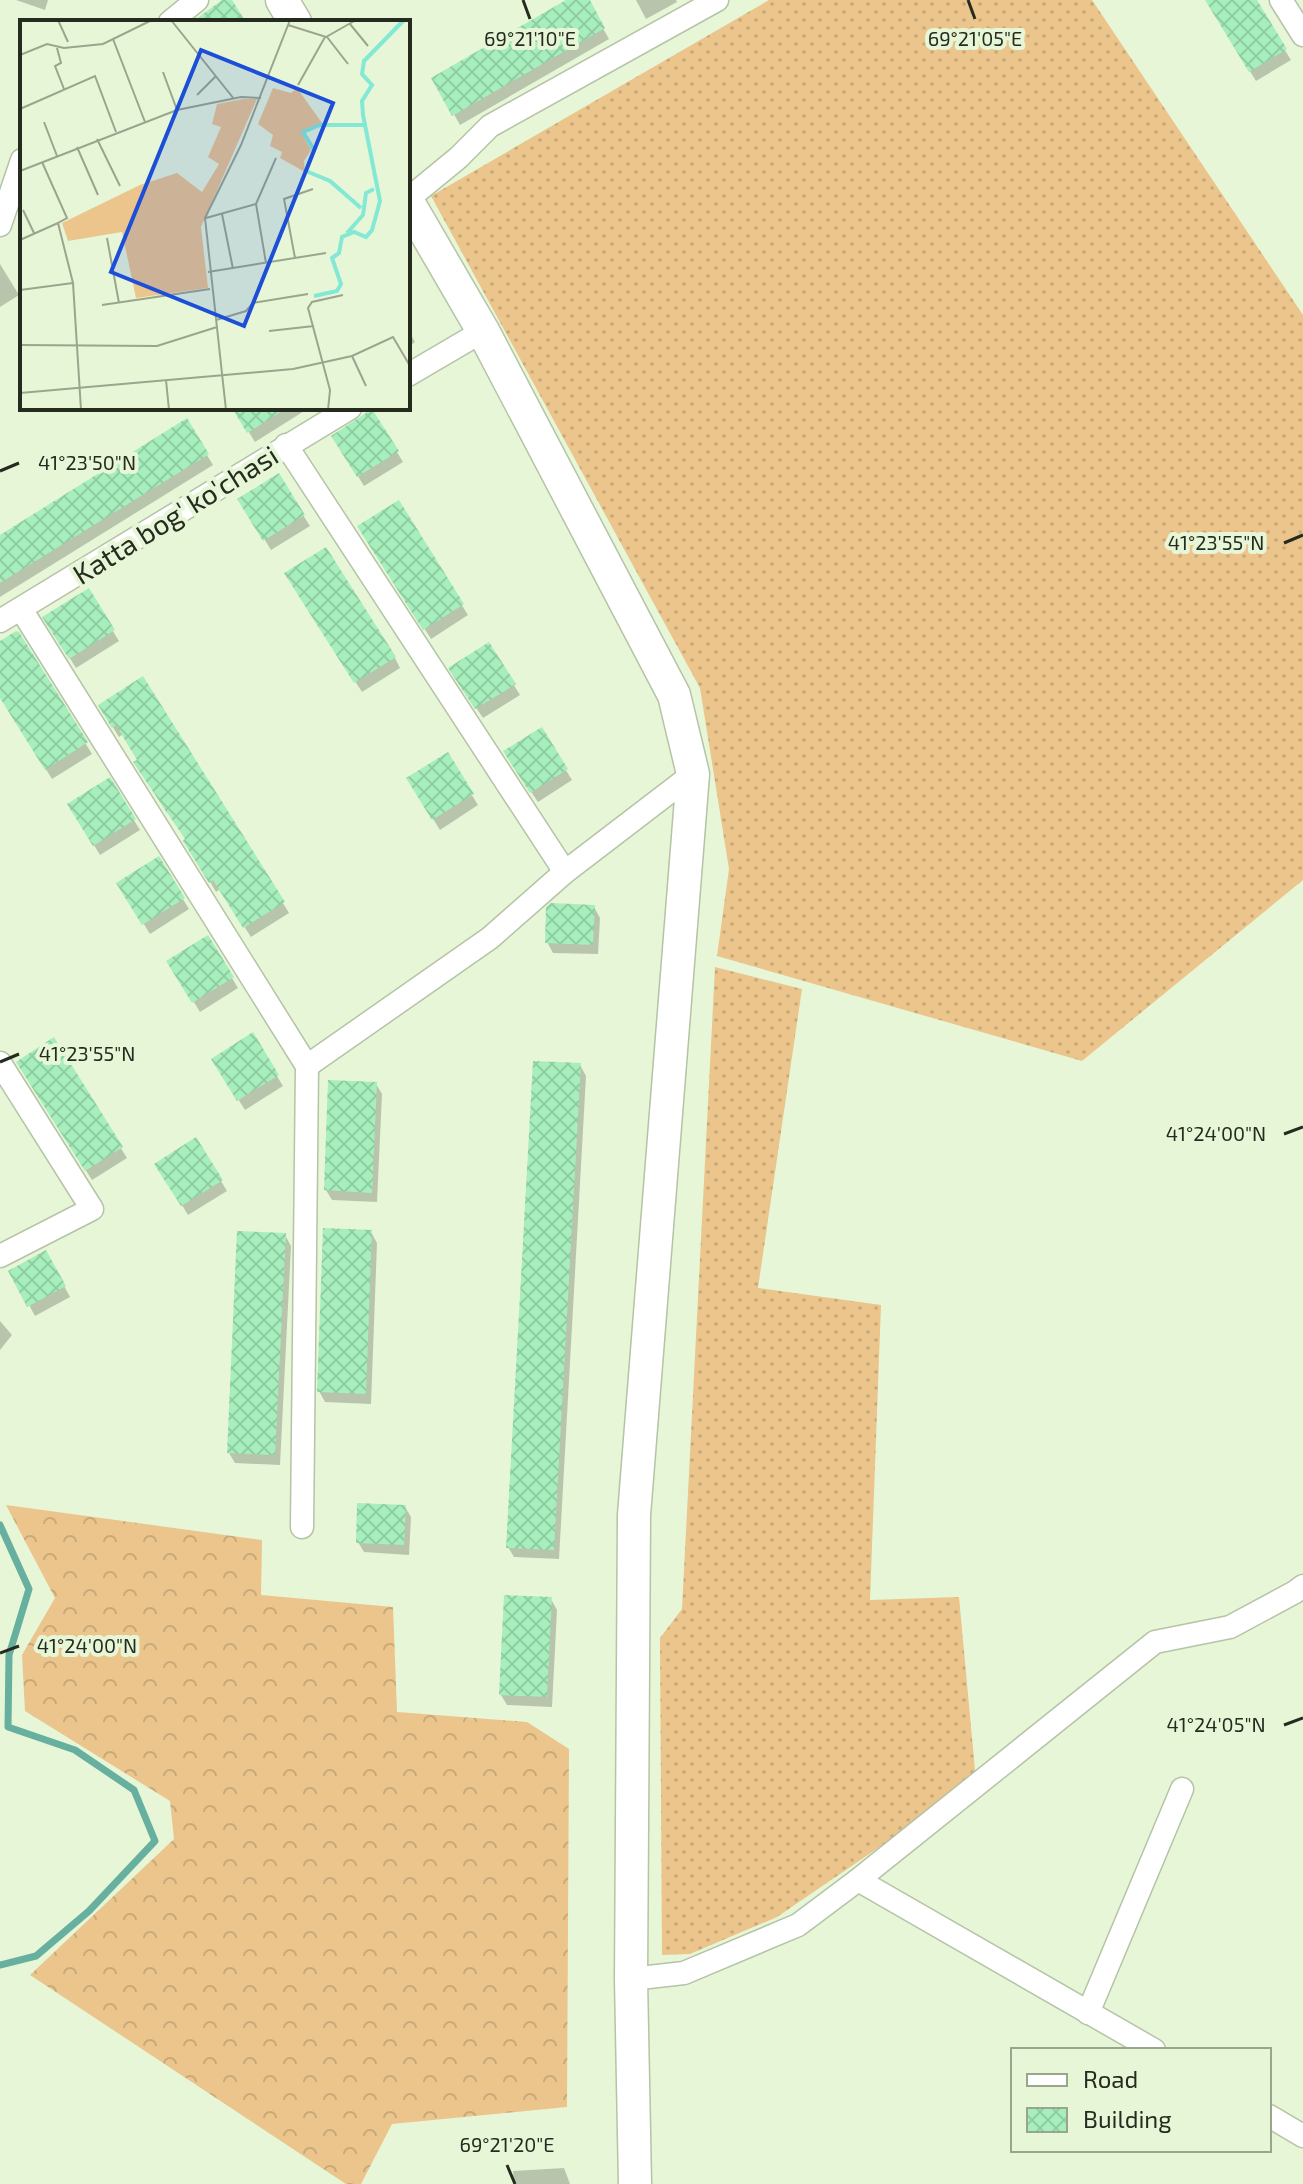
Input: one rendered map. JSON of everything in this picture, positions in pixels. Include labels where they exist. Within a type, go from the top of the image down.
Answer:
[{"type":"main road","points":[[282,0],[294,20]]},
{"type":"main road","points":[[410,203],[483,331],[674,695],[693,774],[634,1515],[631,1979],[635,2184]]},
{"type":"street","points":[[172,20],[197,0]]},
{"type":"street","points":[[410,198],[490,126],[717,0]]},
{"type":"street","points":[[1281,0],[1303,35]]},
{"type":"street","points":[[0,225],[20,166]]},
{"type":"street","points":[[410,374],[483,331]]},
{"type":"street","name":"Katta bog' ko'chasi","points":[[0,621],[347,410]]},
{"type":"street","points":[[286,445],[565,872]]},
{"type":"street","points":[[21,609],[307,1066],[302,1527]]},
{"type":"street","points":[[307,1066],[490,938],[565,872],[693,774]]},
{"type":"street","points":[[0,1063],[92,1209],[0,1256]]},
{"type":"street","points":[[631,1979],[684,1973],[798,1925],[1155,1642],[1230,1627],[1300,1593]]},
{"type":"street","points":[[1088,2013],[1182,1789]]},
{"type":"street","points":[[858,1880],[1150,2048]]},
{"type":"street","points":[[1271,2117],[1303,2136]]},
{"type":"green space","points":[[769,0],[1092,0],[1303,315],[1303,880],[1082,1061],[717,956],[729,869],[700,688],[431,196]]},
{"type":"green space","points":[[715,967],[802,989],[758,1288],[881,1305],[870,1600],[959,1597],[976,1781],[777,1917],[690,1954],[662,1955],[660,1638],[682,1609]]},
{"type":"green space","points":[[6,1505],[262,1540],[261,1595],[393,1607],[397,1712],[527,1722],[569,1749],[567,2107],[392,2124],[361,2184],[346,2184],[30,1975],[174,1839],[170,1801],[25,1711],[22,1655],[55,1598]]},
{"type":"building","points":[[222,0],[232,0],[245,20],[195,20]]},
{"type":"building","points":[[566,0],[590,0],[605,28],[452,116],[431,78]]},
{"type":"building","points":[[1205,0],[1257,0],[1287,49],[1249,72]]},
{"type":"building","points":[[233,410],[284,410],[247,433]]},
{"type":"building","points":[[373,410],[399,451],[357,477],[331,436]]},
{"type":"building","points":[[187,418],[209,454],[0,583],[0,535]]},
{"type":"building","points":[[279,473],[305,515],[263,541],[237,499]]},
{"type":"building","points":[[399,500],[464,604],[423,630],[357,526]]},
{"type":"building","points":[[326,547],[396,657],[354,683],[284,573]]},
{"type":"building","points":[[89,588],[115,630],[69,659],[42,617]]},
{"type":"building","points":[[16,631],[88,742],[45,770],[0,698],[0,641]]},
{"type":"building","points":[[489,642],[516,684],[475,709],[448,668]]},
{"type":"building","points":[[143,676],[285,902],[243,928],[213,880],[209,883],[183,841],[185,839],[133,762],[137,760],[116,725],[112,728],[98,705]]},
{"type":"building","points":[[542,727],[568,769],[530,793],[503,751]]},
{"type":"building","points":[[448,752],[474,794],[432,820],[406,778]]},
{"type":"building","points":[[110,777],[136,819],[93,846],[67,804]]},
{"type":"building","points":[[159,856],[185,898],[142,925],[116,883]]},
{"type":"building","points":[[551,903],[595,905],[593,945],[545,943],[546,907]]},
{"type":"building","points":[[208,935],[234,977],[192,1003],[166,961]]},
{"type":"building","points":[[253,1032],[279,1075],[237,1101],[211,1059]]},
{"type":"building","points":[[54,1037],[123,1147],[85,1171],[16,1062]]},
{"type":"building","points":[[533,1061],[581,1063],[554,1550],[506,1548]]},
{"type":"building","points":[[328,1080],[377,1082],[372,1193],[324,1190]]},
{"type":"building","points":[[196,1137],[223,1180],[181,1206],[154,1164]]},
{"type":"building","points":[[323,1228],[372,1230],[366,1394],[317,1392]]},
{"type":"building","points":[[237,1231],[286,1233],[275,1455],[227,1453]]},
{"type":"building","points":[[46,1250],[66,1286],[27,1307],[8,1271]]},
{"type":"building","points":[[357,1503],[406,1505],[404,1545],[356,1543]]},
{"type":"building","points":[[504,1595],[552,1597],[547,1697],[499,1695]]},
{"type":"waterway","points":[[0,1525],[29,1589],[9,1655],[8,1727],[75,1750],[134,1790],[155,1841],[89,1911],[36,1956],[0,1965]]}]
